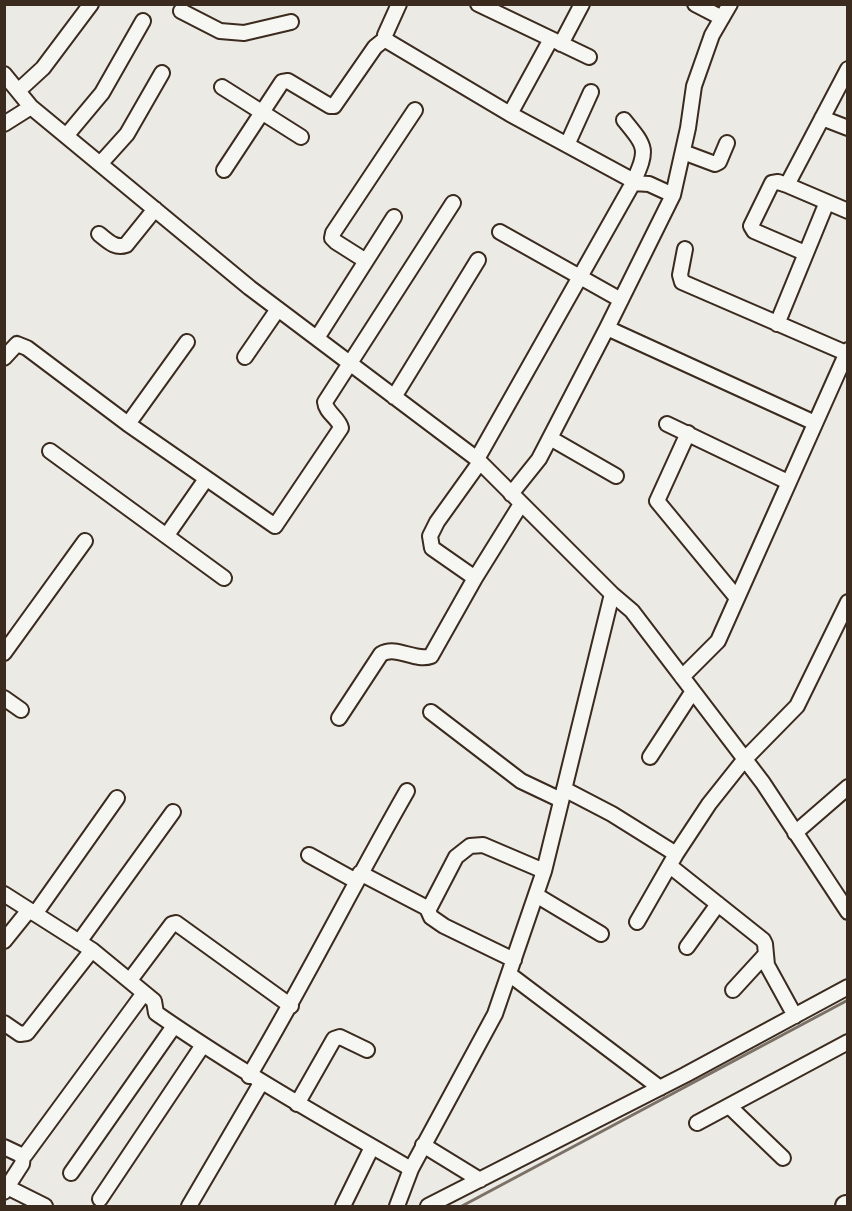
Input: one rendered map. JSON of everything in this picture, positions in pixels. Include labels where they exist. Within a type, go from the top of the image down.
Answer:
[{"type":"street","points":[[18,91],[43,68],[91,4]]},
{"type":"street","points":[[224,170],[285,80],[330,106],[334,106],[375,47],[385,39],[399,4]]},
{"type":"street","points":[[478,4],[589,57]]},
{"type":"street","points":[[510,114],[582,4]]},
{"type":"street","points":[[695,4],[722,18]]},
{"type":"street","points":[[339,718],[381,654],[389,651],[427,658],[431,656],[475,578],[607,328],[673,195],[694,86],[712,35],[730,4]]},
{"type":"street","points":[[179,7],[220,31],[244,33],[291,22]]},
{"type":"street","points":[[66,136],[102,93],[143,21]]},
{"type":"street","points":[[385,39],[510,114],[630,179],[633,183],[649,184],[673,195]]},
{"type":"street","points":[[787,185],[848,69]]},
{"type":"street","points":[[100,164],[127,134],[162,73]]},
{"type":"street","points":[[4,74],[31,107],[154,209],[278,309],[478,461],[632,611],[763,783],[848,912]]},
{"type":"street","points":[[222,87],[301,137]]},
{"type":"street","points":[[567,145],[591,92]]},
{"type":"street","points":[[4,124],[31,107]]},
{"type":"street","points":[[366,261],[336,242],[332,237],[333,233],[416,110]]},
{"type":"street","points":[[822,118],[848,128]]},
{"type":"street","points":[[475,578],[432,548],[430,536],[478,461],[633,183],[644,155],[643,147],[624,120]]},
{"type":"street","points":[[683,152],[715,164],[719,162],[727,143]]},
{"type":"street","points":[[805,254],[751,229],[772,183],[787,185],[848,211]]},
{"type":"street","points":[[777,324],[827,202]]},
{"type":"street","points":[[4,358],[17,344],[22,345],[128,424],[275,526],[341,428],[326,409],[325,402],[453,203]]},
{"type":"street","points":[[99,234],[115,246],[126,245],[154,209]]},
{"type":"street","points":[[316,338],[394,217]]},
{"type":"street","points":[[500,232],[621,300]]},
{"type":"street","points":[[682,677],[717,641],[847,351],[777,324],[682,282],[680,275],[686,249]]},
{"type":"street","points":[[394,396],[478,260]]},
{"type":"street","points":[[245,357],[278,309]]},
{"type":"street","points":[[607,328],[815,423]]},
{"type":"street","points":[[128,424],[187,342]]},
{"type":"street","points":[[667,424],[788,482]]},
{"type":"street","points":[[688,433],[657,501],[737,598]]},
{"type":"street","points":[[550,438],[616,476]]},
{"type":"street","points":[[50,451],[224,578]]},
{"type":"street","points":[[167,535],[206,479]]},
{"type":"street","points":[[4,653],[85,541]]},
{"type":"street","points":[[397,1206],[423,1145],[495,1014],[514,960],[544,871],[612,594]]},
{"type":"street","points":[[637,922],[709,804],[744,760],[797,705],[848,602]]},
{"type":"street","points":[[650,757],[693,691]]},
{"type":"street","points":[[4,698],[21,710]]},
{"type":"street","points":[[431,712],[521,781],[563,794],[612,814],[673,860],[718,904],[760,936],[765,944],[767,965],[795,1016]]},
{"type":"street","points":[[795,833],[848,787]]},
{"type":"street","points":[[189,1206],[358,877],[407,791]]},
{"type":"street","points":[[4,941],[32,912],[117,798]]},
{"type":"street","points":[[79,942],[173,812]]},
{"type":"street","points":[[427,908],[430,907],[456,857],[470,846],[483,844],[544,871]]},
{"type":"street","points":[[309,855],[427,908],[431,917],[444,926],[514,960]]},
{"type":"street","points":[[4,894],[92,950],[154,1001],[156,1013],[174,1026],[255,1079],[411,1169]]},
{"type":"street","points":[[536,895],[601,934]]},
{"type":"street","points":[[687,947],[718,904]]},
{"type":"street","points":[[130,981],[172,924],[176,923],[291,1006]]},
{"type":"street","points":[[4,1023],[20,1034],[27,1033],[92,950]]},
{"type":"street","points":[[733,990],[766,954]]},
{"type":"street","points":[[509,974],[660,1088]]},
{"type":"street","points":[[428,1206],[660,1088],[848,987]]},
{"type":"street","points":[[45,1206],[6,1189],[22,1164],[23,1156],[144,993]]},
{"type":"street","points":[[71,1173],[174,1026]]},
{"type":"street","points":[[297,1104],[334,1039],[340,1037],[367,1050]]},
{"type":"street","points":[[697,1123],[848,1042]]},
{"type":"street","points":[[100,1199],[203,1045]]},
{"type":"street","points":[[729,1106],[783,1158]]},
{"type":"street","points":[[423,1145],[480,1180]]},
{"type":"street","points":[[4,1147],[23,1156]]},
{"type":"street","points":[[343,1206],[372,1147]]},
{"type":"waterway","points":[[462,1206],[848,1000]]}]
